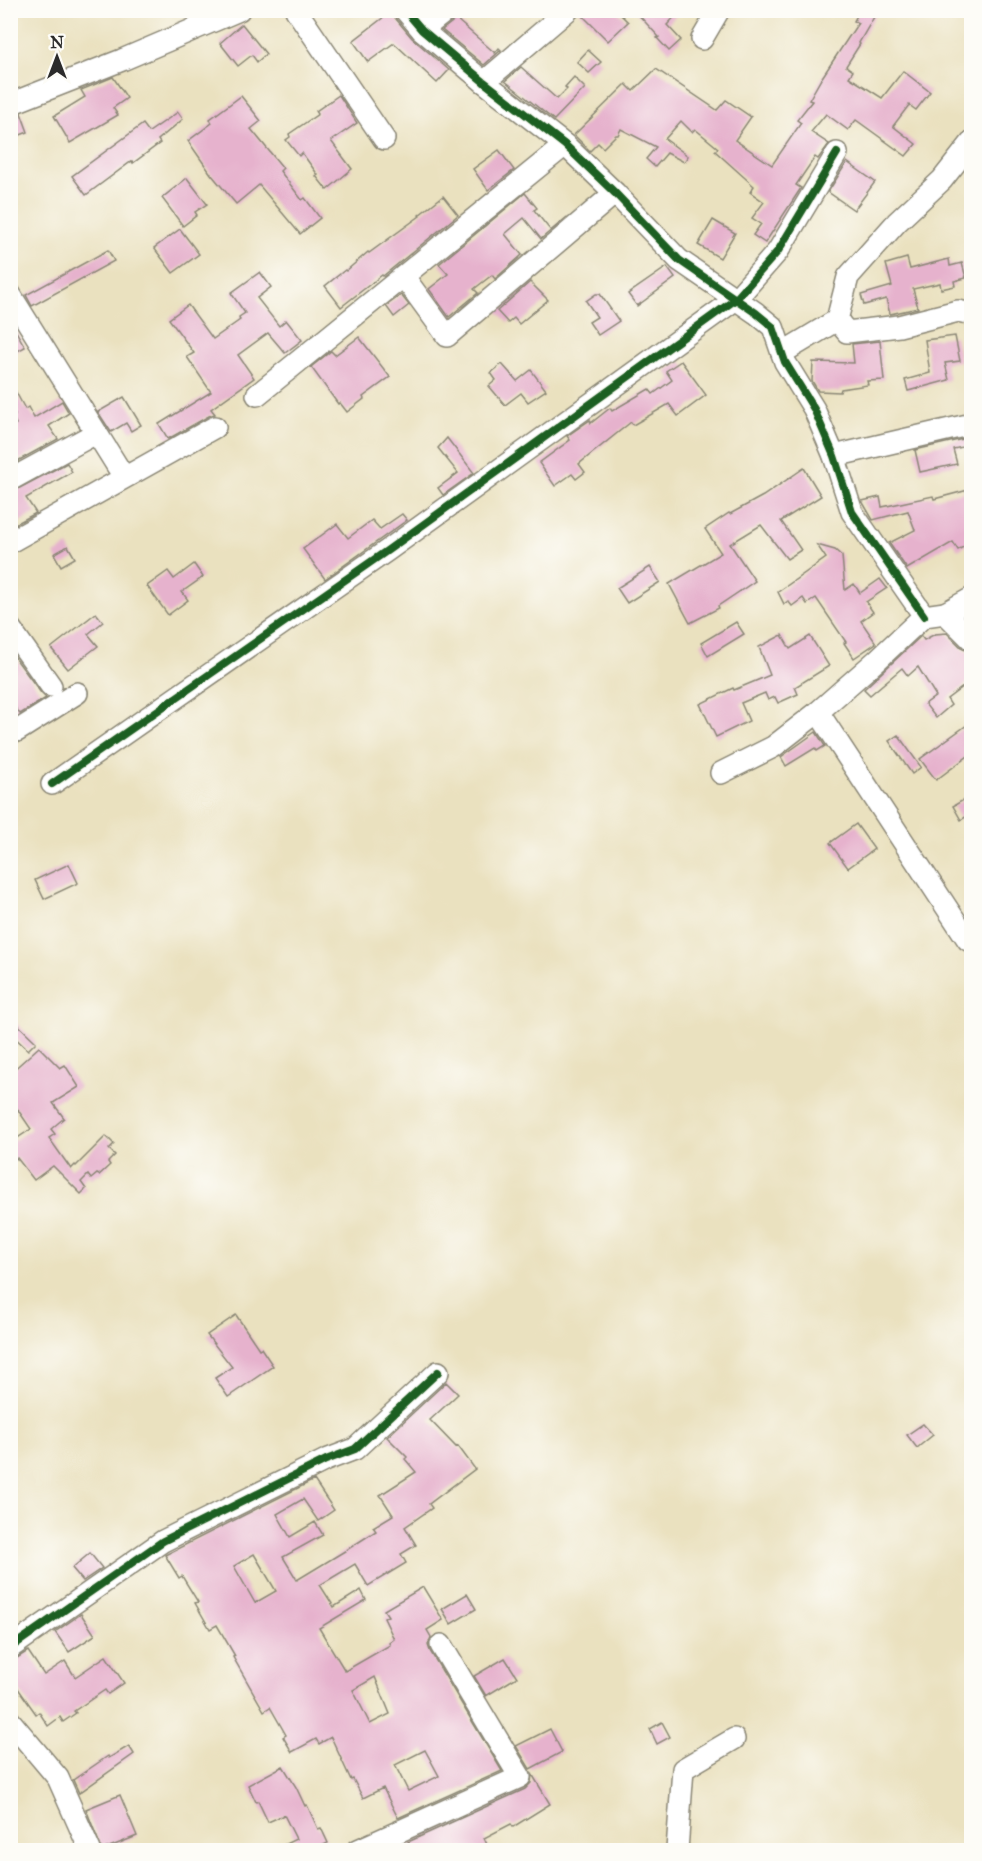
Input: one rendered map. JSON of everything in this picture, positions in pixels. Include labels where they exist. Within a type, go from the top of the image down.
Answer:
[{"type":"street","points":[[10,104],[122,60],[239,10]]},
{"type":"street","points":[[296,10],[384,139]]},
{"type":"street","points":[[405,10],[422,30],[483,82],[566,145],[679,260],[773,327],[785,362],[814,409],[834,456],[852,512],[934,614],[972,640]]},
{"type":"street","points":[[422,30],[447,10]]},
{"type":"street","points":[[483,82],[568,10]]},
{"type":"street","points":[[702,39],[719,10]]},
{"type":"street","points":[[782,353],[837,320],[848,277],[897,222],[942,180],[972,142]]},
{"type":"street","points":[[257,395],[566,145]]},
{"type":"street","points":[[51,784],[388,550],[736,299],[777,251],[837,153]]},
{"type":"street","points":[[404,277],[447,336],[615,193]]},
{"type":"street","points":[[10,294],[124,477]]},
{"type":"street","points":[[837,320],[847,332],[899,326],[958,311],[972,314]]},
{"type":"street","points":[[834,456],[972,424]]},
{"type":"street","points":[[10,542],[215,427]]},
{"type":"street","points":[[10,480],[96,433]]},
{"type":"street","points":[[721,773],[773,747],[934,614],[972,598]]},
{"type":"street","points":[[10,628],[51,686]]},
{"type":"street","points":[[10,731],[17,731],[77,693]]},
{"type":"street","points":[[818,712],[968,940]]},
{"type":"street","points":[[10,1648],[163,1541],[326,1460],[355,1449],[438,1372]]},
{"type":"street","points":[[358,1851],[520,1777],[441,1645]]},
{"type":"street","points":[[10,1721],[58,1778],[90,1851]]},
{"type":"street","points":[[677,1851],[683,1769],[734,1739]]},
{"type":"building","points":[[393,10],[395,18],[412,38],[449,70],[437,83],[394,43],[368,62],[353,41]]},
{"type":"building","points":[[580,10],[616,10],[628,22],[608,41],[580,13]]},
{"type":"building","points":[[634,10],[681,10],[667,25],[681,40],[669,51]]},
{"type":"building","points":[[860,10],[878,10],[846,66],[853,71],[849,77],[882,98],[903,71],[930,92],[916,110],[909,105],[893,126],[916,144],[906,156],[856,120],[848,130],[826,114],[811,132],[829,144],[818,159],[815,157],[796,185],[801,188],[765,243],[753,235],[761,224],[752,218],[764,202],[750,192],[754,186],[715,151],[718,148],[695,129],[692,132],[681,121],[665,139],[688,156],[684,162],[667,153],[655,167],[646,159],[656,147],[621,129],[618,135],[603,148],[598,143],[590,151],[574,135],[626,84],[633,91],[656,69],[717,110],[726,100],[751,117],[735,140],[772,165],[801,123],[797,120],[812,101],[809,100],[821,79],[858,23],[854,21]]},
{"type":"building","points":[[456,19],[495,53],[499,48],[501,50],[484,65],[442,30]]},
{"type":"building","points":[[242,24],[266,54],[257,62],[252,55],[238,66],[220,43]]},
{"type":"building","points":[[588,50],[601,62],[589,73],[577,62]]},
{"type":"building","points":[[521,67],[557,99],[574,77],[585,88],[554,120],[505,81]]},
{"type":"building","points":[[113,77],[127,98],[113,108],[118,115],[70,143],[54,116],[85,97],[81,90]]},
{"type":"building","points":[[339,95],[357,123],[331,141],[352,169],[327,190],[302,153],[299,156],[286,140],[290,137],[289,134],[318,114],[316,111]]},
{"type":"building","points":[[241,96],[261,121],[251,129],[283,168],[280,171],[302,200],[305,198],[320,218],[300,234],[259,185],[236,204],[188,141],[212,123],[210,119]]},
{"type":"building","points":[[178,112],[183,119],[158,140],[160,143],[86,195],[72,176],[143,124],[149,132]]},
{"type":"building","points":[[21,113],[28,132],[10,139],[10,116]]},
{"type":"building","points":[[499,150],[514,170],[488,190],[473,169]]},
{"type":"building","points":[[847,162],[875,182],[854,210],[828,192]]},
{"type":"building","points":[[187,178],[207,204],[195,212],[197,215],[183,226],[162,198]]},
{"type":"building","points":[[525,193],[537,208],[534,210],[551,231],[541,239],[524,218],[505,234],[522,255],[495,279],[492,275],[474,289],[478,293],[449,317],[429,289],[448,274],[439,264]]},
{"type":"building","points":[[443,196],[458,215],[341,307],[325,286],[368,252],[420,216]]},
{"type":"building","points":[[713,220],[735,233],[720,258],[698,245]]},
{"type":"building","points":[[180,229],[199,254],[173,273],[154,248]]},
{"type":"building","points":[[108,250],[114,261],[32,306],[26,295]]},
{"type":"building","points":[[907,258],[910,269],[949,259],[950,266],[962,263],[966,278],[954,281],[955,286],[941,289],[940,283],[913,289],[918,308],[890,314],[886,299],[864,305],[861,295],[892,286],[886,264]]},
{"type":"building","points":[[667,267],[675,278],[637,306],[628,294]]},
{"type":"building","points":[[260,272],[271,287],[257,298],[279,326],[286,320],[302,340],[285,353],[268,333],[238,355],[254,378],[211,409],[215,414],[168,439],[159,424],[211,392],[187,357],[194,353],[169,319],[188,305],[213,339],[240,320],[239,317],[245,313],[231,293]]},
{"type":"building","points":[[530,282],[548,300],[519,324],[514,318],[508,323],[497,311]]},
{"type":"building","points":[[600,294],[619,321],[598,335],[589,322],[597,317],[586,301]]},
{"type":"building","points":[[401,295],[409,305],[394,317],[386,306]]},
{"type":"building","points":[[10,321],[25,347],[10,355]]},
{"type":"building","points":[[955,336],[960,361],[945,363],[949,380],[908,391],[905,380],[930,373],[925,340]]},
{"type":"building","points":[[359,337],[390,377],[347,412],[340,403],[338,404],[311,367],[331,351],[335,355]]},
{"type":"building","points":[[880,341],[884,380],[867,381],[868,385],[841,389],[840,392],[818,391],[812,381],[813,362],[854,363],[852,344]]},
{"type":"building","points":[[681,361],[706,395],[678,416],[669,404],[633,425],[631,422],[579,464],[585,472],[576,479],[572,474],[555,486],[539,463],[570,440],[567,436],[590,420],[591,423],[610,408],[612,411],[649,389],[653,394],[672,380],[666,371]]},
{"type":"building","points":[[502,364],[517,381],[531,370],[546,390],[528,402],[521,393],[505,405],[489,386],[496,380],[491,373]]},
{"type":"building","points":[[10,381],[25,409],[28,407],[34,418],[62,401],[69,413],[49,426],[58,439],[12,464],[10,462],[10,427],[16,424],[12,416],[15,415],[10,407]]},
{"type":"building","points":[[124,397],[141,425],[131,431],[126,423],[111,432],[98,412]]},
{"type":"building","points":[[972,437],[972,445],[953,449],[957,464],[920,472],[915,450]]},
{"type":"building","points":[[447,438],[474,473],[443,495],[438,488],[458,473],[438,448]]},
{"type":"building","points":[[67,463],[72,472],[26,498],[36,513],[10,527],[10,493]]},
{"type":"building","points":[[804,468],[821,496],[781,521],[801,550],[787,559],[761,525],[730,544],[755,581],[718,606],[719,608],[690,623],[669,584],[721,553],[705,529],[729,513],[763,496]]},
{"type":"building","points":[[972,489],[972,542],[958,550],[953,542],[907,569],[889,543],[915,530],[908,511],[873,520],[862,501],[880,497],[882,507],[933,496],[934,499]]},
{"type":"building","points":[[402,514],[407,520],[325,579],[303,549],[337,524],[348,538],[372,520],[380,529]]},
{"type":"building","points":[[817,545],[835,550],[842,556],[845,590],[854,584],[860,593],[880,579],[887,588],[866,602],[873,612],[861,621],[876,643],[854,658],[844,643],[846,642],[816,598],[807,604],[803,598],[792,606],[788,601],[784,604],[778,592],[826,558]]},
{"type":"building","points":[[68,546],[75,558],[61,566],[54,554]]},
{"type":"building","points":[[194,564],[203,577],[182,592],[188,600],[168,615],[147,586],[168,571],[174,579]]},
{"type":"building","points":[[650,567],[660,582],[627,603],[617,588]]},
{"type":"building","points":[[96,613],[103,622],[88,634],[98,646],[68,669],[51,648]]},
{"type":"building","points":[[736,622],[744,634],[708,656],[701,643]]},
{"type":"building","points":[[947,633],[963,649],[972,652],[972,680],[947,699],[951,705],[936,718],[925,704],[936,696],[918,667],[908,676],[902,668],[870,695],[864,689],[921,636],[924,640],[935,634]]},
{"type":"building","points":[[782,635],[790,649],[810,636],[829,666],[795,687],[798,694],[778,703],[775,697],[768,700],[765,693],[741,703],[749,721],[716,737],[700,704],[733,688],[734,690],[770,675],[759,647]]},
{"type":"building","points":[[10,651],[46,698],[20,714],[16,709],[10,712]]},
{"type":"building","points":[[967,725],[972,731],[972,753],[936,780],[920,759]]},
{"type":"building","points":[[816,732],[825,746],[817,751],[815,748],[786,766],[781,757]]},
{"type":"building","points":[[898,735],[921,767],[912,774],[889,741]]},
{"type":"building","points":[[972,795],[972,813],[961,820],[953,806]]},
{"type":"building","points":[[856,824],[874,849],[848,868],[830,843]]},
{"type":"building","points":[[69,864],[78,883],[44,899],[35,880]]},
{"type":"building","points":[[10,1017],[36,1042],[28,1050],[10,1033]]},
{"type":"building","points":[[39,1047],[60,1068],[65,1065],[79,1087],[53,1103],[64,1118],[51,1129],[55,1134],[49,1138],[71,1169],[106,1136],[114,1144],[109,1149],[115,1155],[108,1162],[110,1165],[99,1175],[91,1179],[88,1175],[81,1182],[86,1189],[81,1194],[53,1166],[34,1180],[17,1158],[10,1162],[10,1143],[31,1129],[16,1107],[10,1110],[10,1073]]},
{"type":"building","points":[[236,1315],[273,1366],[228,1397],[215,1378],[232,1367],[207,1335]]},
{"type":"building","points":[[446,1382],[458,1394],[430,1420],[456,1447],[458,1446],[475,1469],[429,1504],[432,1508],[405,1527],[416,1545],[401,1554],[406,1563],[368,1586],[355,1564],[320,1585],[334,1607],[361,1590],[366,1600],[319,1628],[345,1671],[390,1645],[389,1643],[394,1639],[384,1618],[388,1616],[384,1610],[423,1587],[443,1620],[427,1630],[431,1637],[428,1645],[430,1651],[502,1771],[398,1818],[383,1788],[363,1798],[353,1779],[351,1780],[331,1737],[319,1744],[316,1739],[292,1752],[283,1737],[286,1735],[270,1707],[264,1711],[217,1625],[210,1629],[195,1603],[198,1602],[182,1576],[179,1578],[165,1555],[314,1480],[334,1510],[318,1521],[303,1499],[277,1514],[290,1537],[315,1522],[323,1535],[283,1557],[297,1580],[376,1531],[373,1527],[393,1515],[380,1495],[416,1472],[405,1459],[407,1457],[387,1437]],"holes":[[[254,1554],[276,1591],[255,1603],[234,1566]],[[375,1677],[390,1714],[370,1724],[353,1690]],[[425,1750],[439,1776],[408,1791],[395,1765]]]},
{"type":"building","points":[[923,1424],[933,1435],[917,1448],[907,1435]]},
{"type":"building","points":[[90,1553],[102,1568],[83,1581],[72,1568]]},
{"type":"building","points":[[467,1594],[476,1609],[451,1624],[442,1609]]},
{"type":"building","points":[[81,1614],[95,1635],[69,1652],[55,1632]]},
{"type":"building","points":[[28,1651],[44,1675],[65,1661],[75,1677],[106,1656],[124,1683],[108,1694],[105,1690],[74,1711],[76,1713],[63,1722],[60,1717],[48,1726],[39,1712],[36,1714],[10,1677],[10,1661]]},
{"type":"building","points":[[505,1658],[517,1677],[486,1696],[474,1676]]},
{"type":"building","points":[[662,1722],[670,1737],[657,1744],[650,1729]]},
{"type":"building","points":[[550,1729],[562,1752],[530,1769],[516,1746]]},
{"type":"building","points":[[129,1746],[134,1754],[79,1793],[73,1780],[108,1756],[109,1758]]},
{"type":"building","points":[[283,1766],[328,1843],[311,1851],[271,1851],[296,1839],[284,1815],[268,1822],[248,1785]]},
{"type":"building","points":[[532,1774],[550,1804],[513,1827],[511,1824],[484,1838],[490,1851],[412,1851],[408,1842],[525,1789],[531,1783]]},
{"type":"building","points":[[120,1795],[137,1836],[102,1850],[86,1809]]},
{"type":"cycle path","points":[[405,10],[422,30],[565,145],[679,260],[773,327],[785,362],[814,409],[834,456],[852,512],[924,616]]},
{"type":"cycle path","points":[[52,784],[388,550],[736,299],[778,251],[837,153]]},
{"type":"cycle path","points":[[10,1648],[163,1541],[326,1460],[355,1449],[438,1372]]}]
